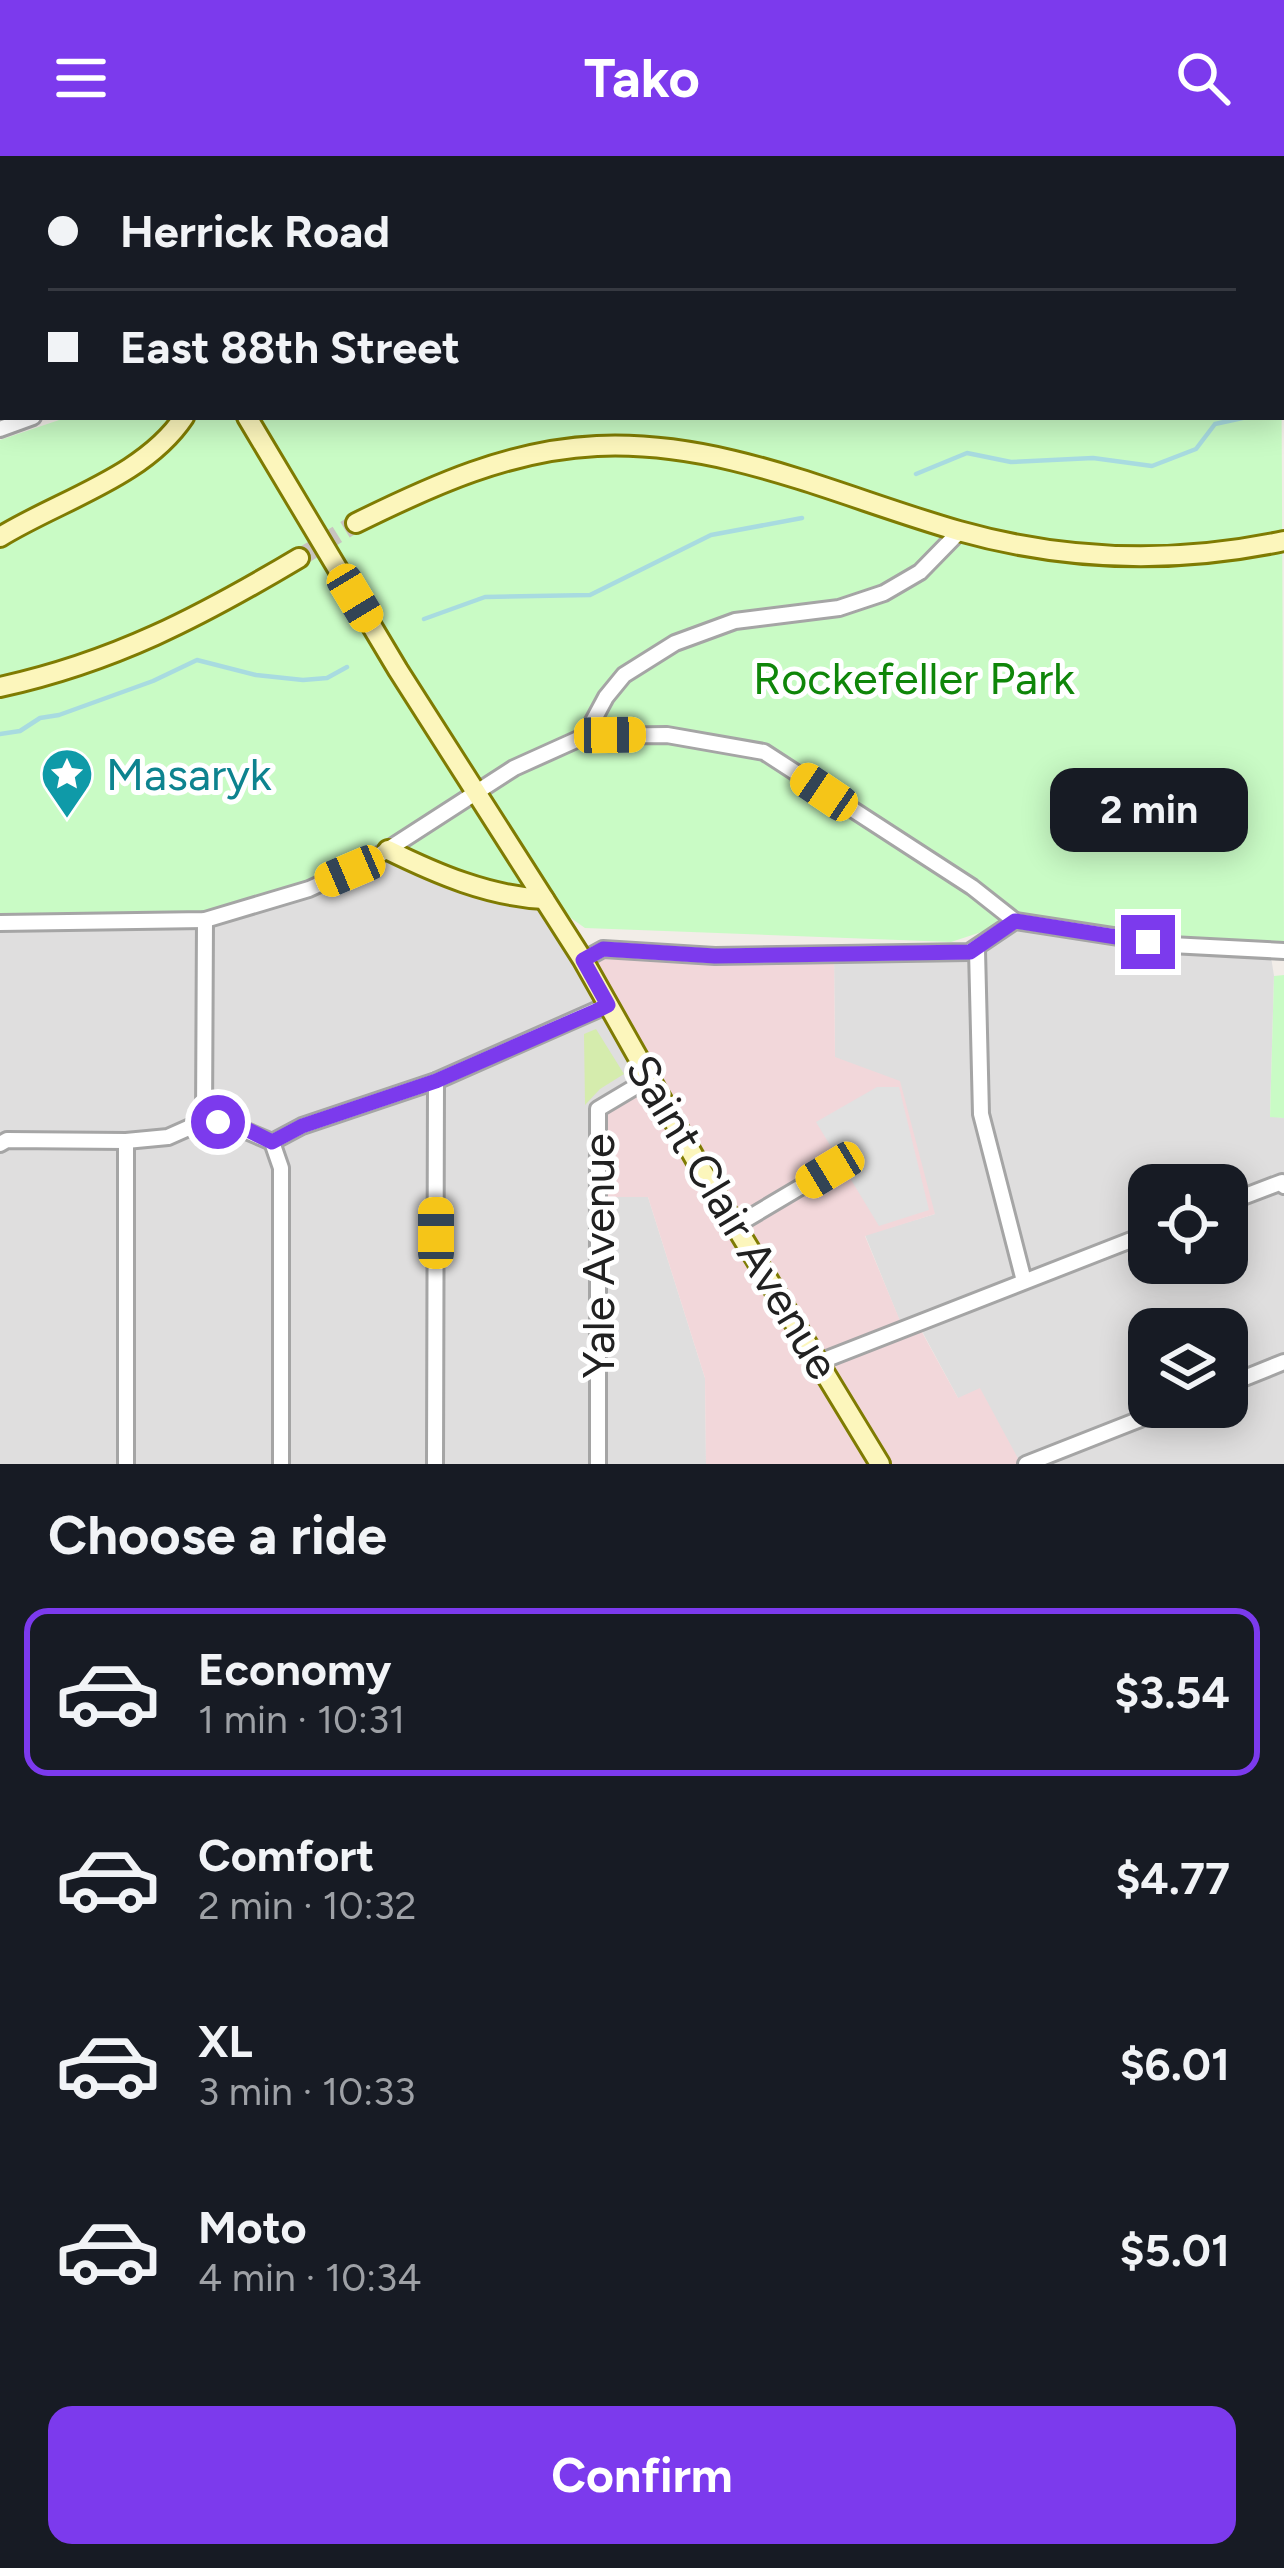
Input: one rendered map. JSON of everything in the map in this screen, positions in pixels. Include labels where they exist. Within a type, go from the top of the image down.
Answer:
[{"type":"main road","points":[[0,536],[137,462],[182,420]]},
{"type":"main road","name":"Saint Clair Avenue","points":[[250,420],[398,670],[583,960],[880,1464]]},
{"type":"main road","points":[[356,523],[448,478],[559,450],[628,446],[713,456],[794,476],[960,531],[1039,548],[1136,558],[1210,554],[1284,541]]},
{"type":"main road","points":[[0,687],[63,672],[146,643],[299,558]]},
{"type":"main road","points":[[388,850],[467,884],[518,898],[544,898]]},
{"type":"street","points":[[585,736],[624,675],[675,643],[734,621],[839,608],[884,593],[920,572],[960,531]]},
{"type":"street","points":[[0,922],[205,920],[309,889],[388,850],[528,760],[585,736],[668,735],[764,752],[972,887],[1015,921],[1180,946],[1284,951]]},
{"type":"street","points":[[204,1121],[205,920]]},
{"type":"street","points":[[583,960],[603,949],[715,956],[977,950],[1015,921]]},
{"type":"street","points":[[977,950],[981,1114],[1024,1280]]},
{"type":"street","points":[[272,1142],[302,1126],[436,1081],[608,1005]]},
{"type":"street","name":"Yale Avenue","points":[[598,1464],[598,1109],[650,1078]]},
{"type":"street","points":[[435,1464],[436,1081]]},
{"type":"street","points":[[0,1144],[7,1140],[169,1137],[204,1121],[230,1124],[272,1142],[281,1168],[281,1464]]},
{"type":"street","points":[[126,1141],[126,1464]]},
{"type":"street","points":[[736,1226],[836,1166]]},
{"type":"street","points":[[1248,1196],[1283,1184]]},
{"type":"street","points":[[818,1362],[1128,1241]]},
{"type":"street","points":[[1248,1377],[1284,1362]]},
{"type":"street","points":[[1026,1464],[1128,1424]]},
{"type":"shaded area","points":[[388,850],[544,899],[650,1078],[599,1197],[648,1197],[705,1378],[706,1464],[0,1464],[0,923]]},
{"type":"shaded area","points":[[1015,921],[1270,950],[1274,976],[1270,1116],[1284,1118],[1284,1464],[1021,1464],[958,1398],[918,1324],[903,1329],[865,1235],[935,1214],[835,1057],[834,954],[973,951]]},
{"type":"shaded area","points":[[603,949],[834,954],[835,1057],[900,1081],[935,1214],[865,1236],[903,1328],[917,1323],[958,1398],[980,1388],[1021,1464],[706,1464],[705,1378],[648,1197],[598,1197],[598,1109],[650,1078],[583,960]]},
{"type":"shaded area","points":[[877,1087],[899,1087],[929,1210],[879,1226],[816,1122]]},
{"type":"green space","name":"Rockefeller Park","points":[[59,420],[1282,420],[1284,946],[1171,945],[1015,921],[951,942],[585,928],[544,899],[388,850],[266,903],[163,921],[0,924],[0,440]]},
{"type":"green space","points":[[1284,975],[1284,1118],[1270,1117],[1274,976]]},
{"type":"green space","points":[[596,1029],[624,1074],[585,1105],[584,1034]]},
{"type":"waterway","points":[[916,474],[967,453],[1011,462],[1093,458],[1152,466],[1196,449],[1215,424],[1233,420]]},
{"type":"waterway","points":[[424,619],[485,597],[590,595],[711,535],[802,518]]},
{"type":"waterway","points":[[0,734],[20,731],[40,718],[153,681],[197,660],[256,675],[303,680],[327,678],[347,667]]},
{"type":"tunnel","points":[[299,558],[356,523]]},
{"type":"place","name":"Masaryk","points":[[67,820]]},
{"type":"route","points":[[218,1122],[272,1142],[302,1126],[436,1081],[596,1011],[608,1005],[583,960],[603,949],[715,956],[970,952],[1015,921],[1148,942]]}]
